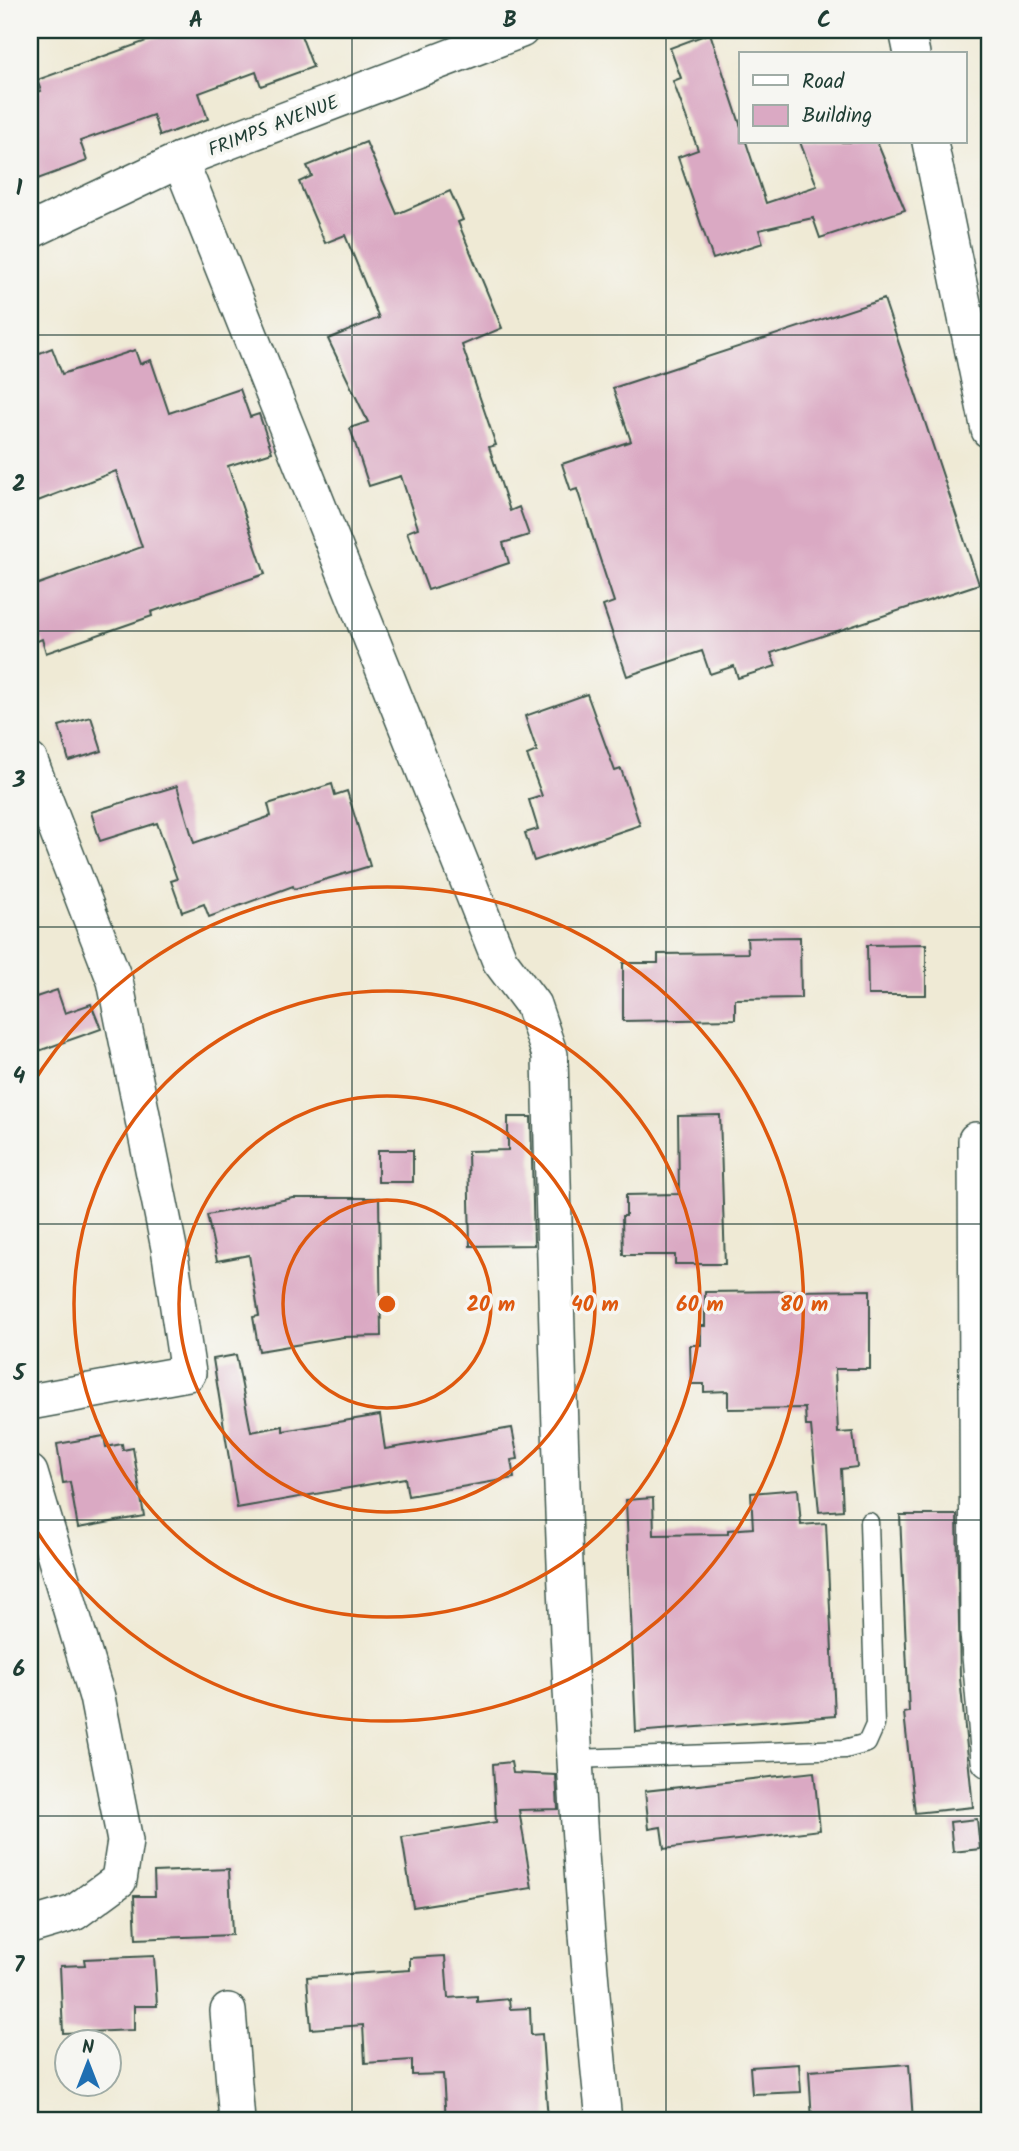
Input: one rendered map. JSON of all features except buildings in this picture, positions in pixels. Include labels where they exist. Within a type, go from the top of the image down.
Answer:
[{"type":"street","name":"FRIMPS AVENUE","points":[[30,230],[180,160],[521,30]]},
{"type":"street","points":[[907,30],[912,52]]},
{"type":"street","points":[[930,144],[989,430]]},
{"type":"street","points":[[180,160],[500,961],[533,1005],[550,1055],[557,1381],[576,1759],[586,1950],[604,2121]]},
{"type":"street","points":[[30,761],[115,981],[169,1248],[188,1373],[30,1402]]},
{"type":"street","points":[[976,1140],[978,1633],[989,1760]]},
{"type":"street","points":[[30,1473],[97,1697],[125,1841],[119,1880],[74,1913],[30,1926]]},
{"type":"street","points":[[228,2011],[237,2121]]},
{"type":"lane","points":[[576,1759],[845,1749],[867,1743],[875,1725],[869,1521]]}]
